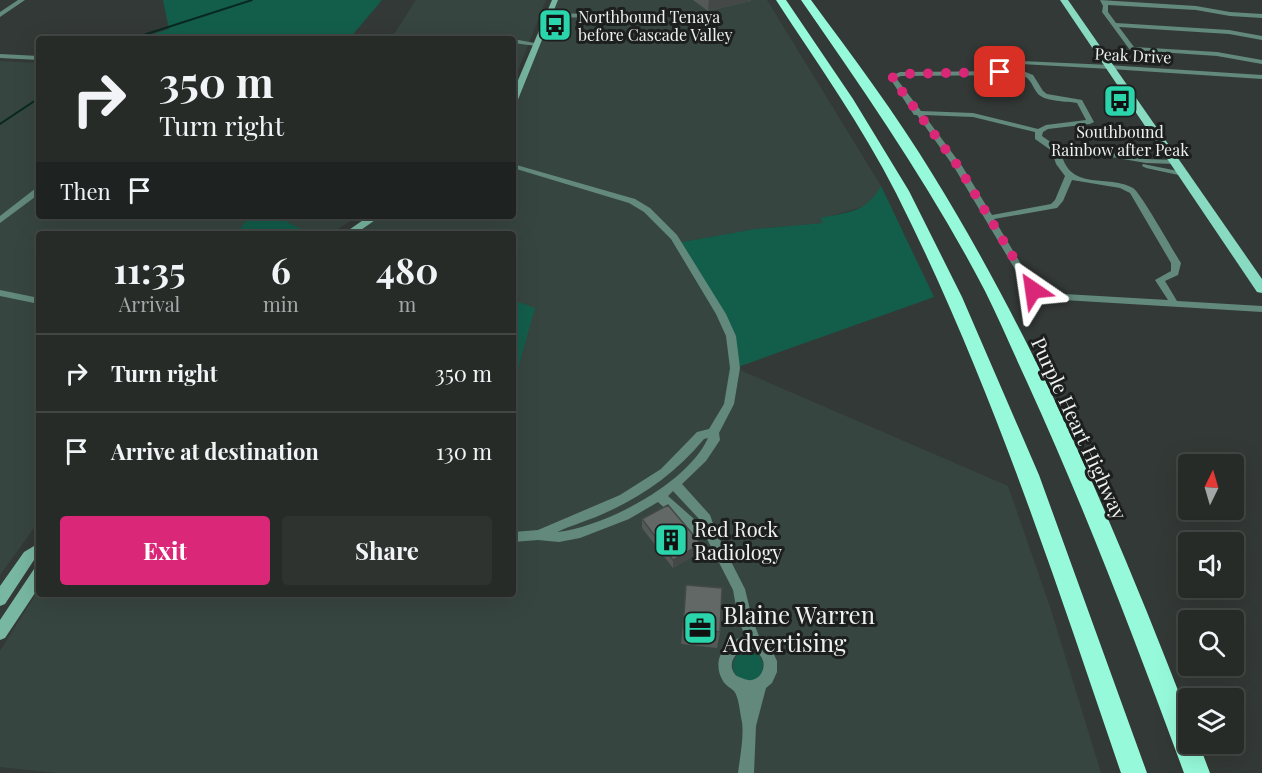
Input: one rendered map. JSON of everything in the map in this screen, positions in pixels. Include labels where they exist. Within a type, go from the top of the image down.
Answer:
[{"type":"highway","points":[[775,0],[781,10],[795,23]]},
{"type":"highway","points":[[781,0],[847,99],[902,191],[954,297],[1029,475],[1134,773]]},
{"type":"highway","name":"Purple Heart Highway","points":[[806,0],[874,95],[926,174],[993,292],[1083,482],[1143,629],[1197,773]]},
{"type":"main road","points":[[516,94],[555,0]]},
{"type":"main road","points":[[1064,0],[1262,289]]},
{"type":"main road","points":[[353,231],[371,219]]},
{"type":"main road","points":[[0,599],[29,556],[36,551]]},
{"type":"main road","points":[[0,633],[36,579]]},
{"type":"street","points":[[0,15],[22,0]]},
{"type":"street","points":[[1262,16],[1104,1],[1105,12],[1132,49],[1217,54],[1262,62]]},
{"type":"street","points":[[549,16],[680,14]]},
{"type":"street","points":[[1113,25],[1229,32],[1262,38]]},
{"type":"street","points":[[516,42],[536,44]]},
{"type":"street","points":[[0,56],[36,58]]},
{"type":"street","name":"Peak Drive","points":[[1002,62],[1262,77]]},
{"type":"street","points":[[917,113],[973,115],[1040,131],[1052,126],[1088,124],[1090,118],[1080,101],[1045,96],[1040,92],[1031,76],[1023,73],[894,76],[893,80],[917,113],[958,166],[1030,286],[1037,293],[1047,296],[1262,309]]},
{"type":"street","points":[[1040,131],[1038,134],[1041,140],[1058,154],[1060,164],[1069,176],[1080,180],[1122,186],[1135,193],[1176,263],[1175,273],[1160,280],[1174,303]]},
{"type":"street","points":[[1058,154],[1094,152],[1146,161],[1175,162]]},
{"type":"street","points":[[1109,154],[1183,174]]},
{"type":"street","points":[[516,167],[632,201],[647,210],[674,237],[721,314],[731,336],[735,368],[729,404],[713,433],[714,440],[706,454],[675,485],[620,517],[589,529],[558,537],[540,535],[516,537]]},
{"type":"street","points":[[988,218],[1054,206],[1059,201],[1069,176]]},
{"type":"street","points":[[0,220],[36,192]]},
{"type":"street","points":[[0,293],[36,301]]},
{"type":"street","points":[[540,535],[554,525],[625,499],[662,476],[678,462],[701,435],[713,433]]},
{"type":"street","points":[[675,485],[706,519],[710,533],[739,590],[745,618],[756,644]]},
{"type":"street","points":[[659,495],[697,530],[710,533]]},
{"type":"street","points":[[740,643],[745,618]]},
{"type":"street","points":[[746,773],[749,726],[760,686],[770,676],[771,661],[762,648],[756,644],[740,643],[728,651],[727,673],[738,684],[745,687],[760,686]]},
{"type":"street","points":[[738,684],[744,698],[749,726]]},
{"type":"shaded area","points":[[416,0],[546,0],[516,75],[516,36],[393,36]]},
{"type":"shaded area","points":[[555,0],[767,0],[881,186],[874,199],[865,206],[820,219],[824,223],[755,229],[678,243],[721,314],[735,368],[1008,486],[1051,610],[1101,773],[57,773],[0,767],[0,651],[36,594],[36,597],[516,597],[516,231],[353,231],[371,219],[516,219],[516,95]]},
{"type":"shaded area","points":[[0,61],[36,63],[36,219],[353,219],[335,231],[36,231],[36,525],[0,575]]},
{"type":"green space","points":[[163,0],[382,0],[352,36],[147,36],[169,29]]},
{"type":"green space","points":[[881,186],[934,297],[735,368],[731,336],[677,243],[755,229],[823,223],[820,218],[855,210],[869,202]]},
{"type":"green space","points":[[247,219],[282,219],[304,231],[239,231]]},
{"type":"green space","points":[[516,301],[535,308],[516,375]]},
{"type":"green space","points":[[748,651],[759,655],[763,666],[759,677],[748,681],[737,677],[733,666],[737,655]]},
{"type":"building","name":"Red Rock Radiology","points":[[668,505],[701,544],[673,560],[642,519]]},
{"type":"building","points":[[686,585],[722,588],[720,632],[683,628]]},
{"type":"waterway","points":[[140,36],[252,0]]},
{"type":"waterway","points":[[0,124],[36,100]]},
{"type":"place","name":"Northbound Tenaya before Cascade Valley","points":[[555,25]]},
{"type":"place","name":"Southbound Rainbow after Peak","points":[[1120,101]]},
{"type":"place","name":"Red Rock Radiology","points":[[671,540]]},
{"type":"place","name":"Blaine Warren Advertising","points":[[700,628]]},
{"type":"route","points":[[1000,72],[900,74],[892,78],[958,166],[1033,290]]}]
